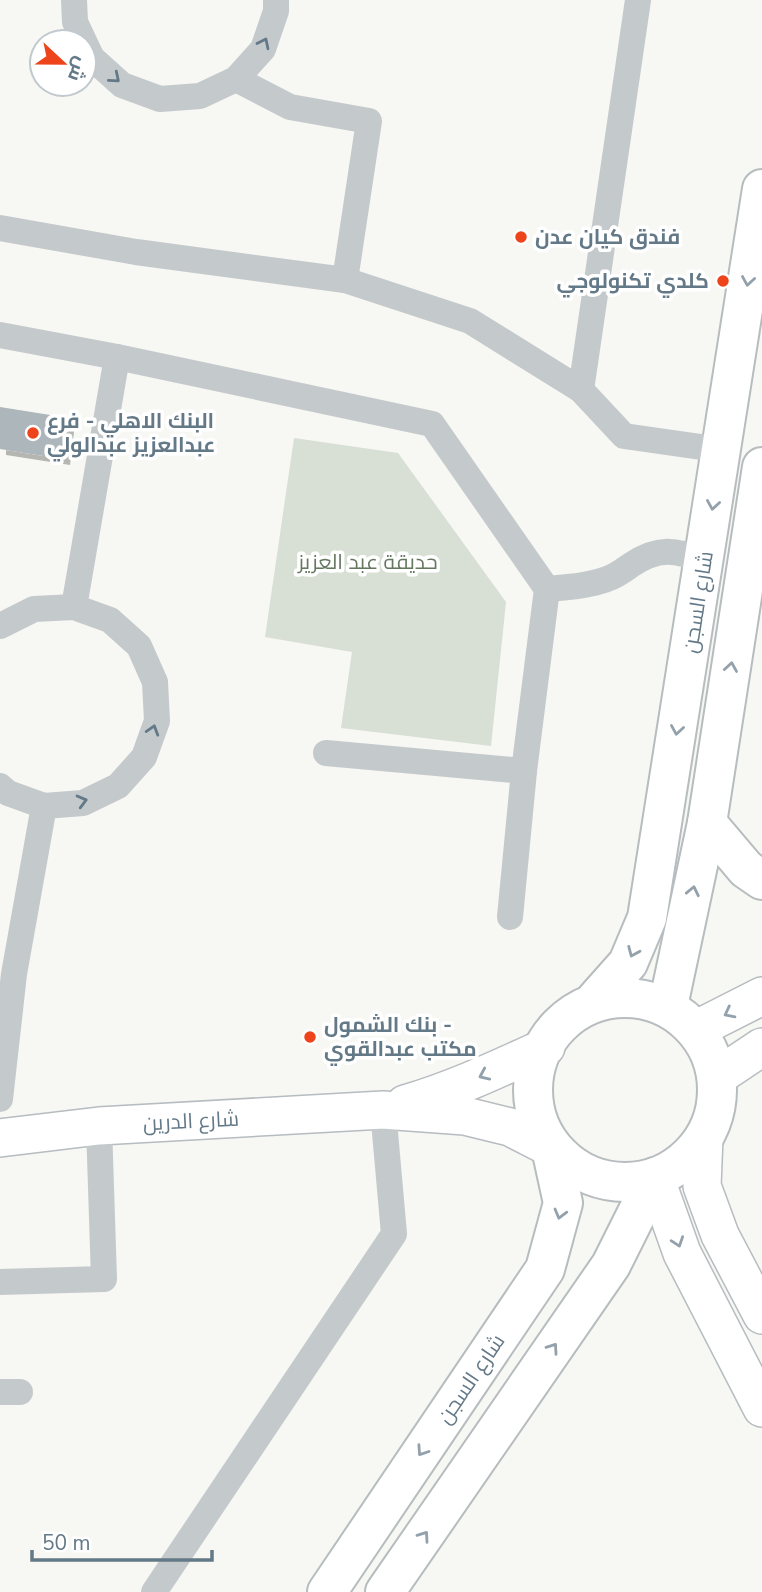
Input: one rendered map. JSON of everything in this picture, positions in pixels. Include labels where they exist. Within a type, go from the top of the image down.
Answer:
[{"type":"main road","name":"شارع السجن","points":[[596,999],[628,963],[647,918],[760,210]]},
{"type":"main road","name":"شارع السجن","points":[[682,1018],[707,823],[762,467]]},
{"type":"main road","points":[[707,823],[746,869],[762,880]]},
{"type":"main road","points":[[633,995],[682,1018],[710,1052],[717,1077],[716,1109],[704,1137],[683,1161],[655,1177],[617,1182],[581,1172],[551,1148],[536,1121],[531,1090],[546,1046],[573,1016],[596,999],[633,995]]},
{"type":"main road","points":[[682,1018],[762,996]]},
{"type":"main road","name":"شارع الدرين","points":[[383,1110],[467,1083],[546,1046]]},
{"type":"main road","points":[[717,1077],[762,1047]]},
{"type":"main road","name":"شارع الدرين","points":[[0,1138],[99,1126],[383,1110],[465,1115],[510,1127],[551,1148]]},
{"type":"main road","points":[[704,1137],[702,1186],[720,1235],[762,1315]]},
{"type":"main road","name":"شارع السجن","points":[[327,1592],[545,1269],[563,1203],[551,1148]]},
{"type":"main road","points":[[655,1177],[682,1252],[762,1408]]},
{"type":"main road","points":[[386,1592],[611,1265],[655,1177]]},
{"type":"street","points":[[74,0],[75,22],[92,58],[122,85],[160,99],[200,96],[236,79],[263,49],[276,11],[276,0]]},
{"type":"street","points":[[581,390],[638,0]]},
{"type":"street","points":[[236,79],[290,107],[369,121],[345,280]]},
{"type":"street","points":[[0,228],[136,252],[345,280],[470,321],[581,390],[624,436],[722,450]]},
{"type":"street","points":[[0,335],[432,424],[547,589],[524,771],[510,917]]},
{"type":"street","points":[[74,607],[117,357]]},
{"type":"street","points":[[547,589],[590,584],[611,578],[644,556],[663,550],[687,554],[704,561]]},
{"type":"street","points":[[0,626],[34,609],[74,607],[110,620],[139,646],[155,682],[157,721],[144,757],[118,786],[83,803],[44,806],[8,793],[0,786]]},
{"type":"street","points":[[326,753],[524,771]]},
{"type":"street","points":[[0,1099],[7,973],[44,806]]},
{"type":"street","points":[[154,1592],[394,1234],[383,1110]]},
{"type":"street","points":[[0,1282],[104,1279],[99,1126]]},
{"type":"green space","name":"حديقة عبد العزيز","points":[[294,438],[398,453],[506,602],[491,746],[341,728],[352,652],[265,637]]},
{"type":"building","name":"البنك الاهلي - فرع عبدالعزيز عبدالولي","points":[[0,407],[69,418],[64,459],[0,449]]},
{"type":"place","name":"فندق كيان عدن","points":[[521,237]]},
{"type":"place","name":"كلدي تكنولوجي","points":[[723,281]]},
{"type":"place","name":"البنك الاهلي - فرع عبدالعزيز عبدالولي","points":[[33,433]]},
{"type":"place","name":"بنك الشمول - مكتب عبدالقوي","points":[[310,1037]]}]
